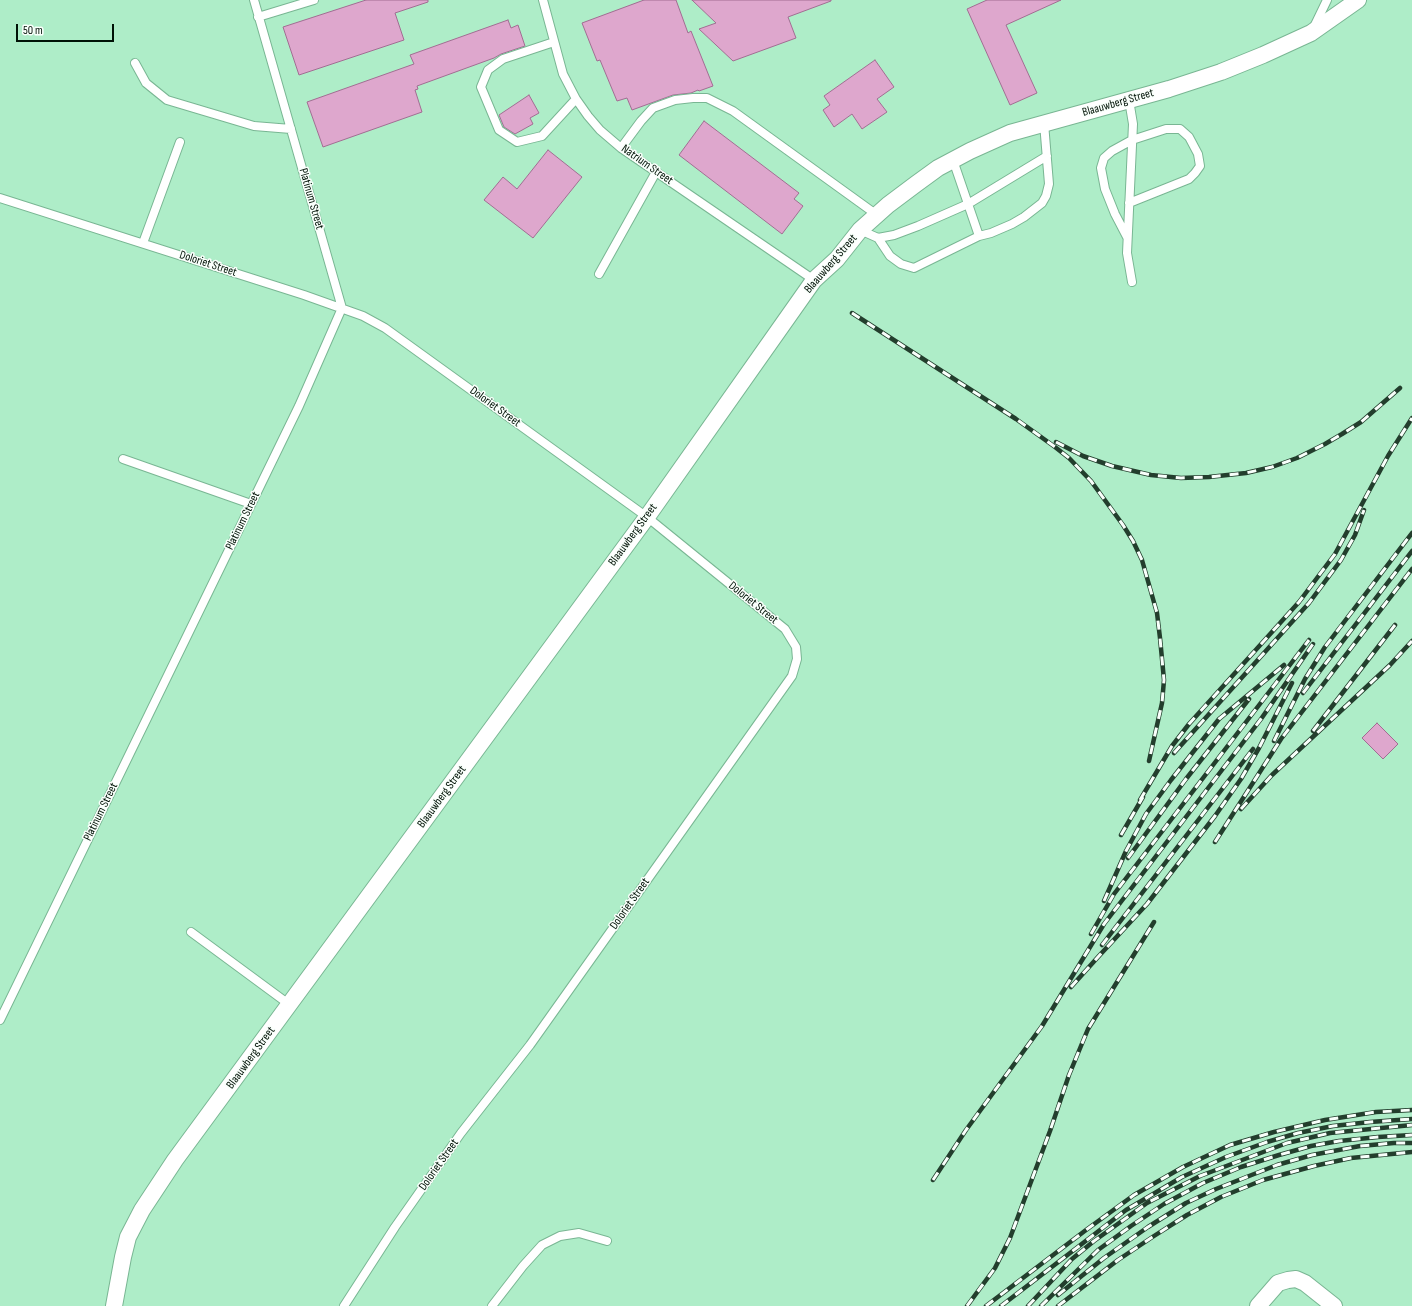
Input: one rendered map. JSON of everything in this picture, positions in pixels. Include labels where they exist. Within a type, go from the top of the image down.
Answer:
[{"type":"street","name":"Blaauwberg Street","points":[[114,1306],[122,1257],[128,1237],[142,1210],[175,1160],[646,517],[814,280],[837,259],[860,230],[916,184],[970,151],[1010,134],[1044,123],[1129,100],[1221,72],[1311,33],[1358,0]]},
{"type":"street","points":[[1258,1306],[1278,1283],[1296,1279],[1305,1283],[1334,1306]]},
{"type":"lane","name":"Platinum Street","points":[[0,1020],[299,406],[342,308],[254,0]]},
{"type":"lane","points":[[258,17],[314,0]]},
{"type":"lane","name":"Natrium Street","points":[[543,0],[563,74],[576,99],[600,130],[621,148],[814,280]]},
{"type":"lane","points":[[1311,33],[1327,0]]},
{"type":"lane","points":[[554,42],[503,59],[488,70],[481,87],[499,130],[517,142],[542,136],[576,99]]},
{"type":"lane","points":[[135,63],[146,83],[167,100],[254,126],[291,129]]},
{"type":"lane","points":[[621,148],[641,121],[653,108],[675,100],[707,98],[733,111],[877,215]]},
{"type":"lane","points":[[1129,100],[1133,124],[1127,253],[1132,282]]},
{"type":"lane","points":[[860,230],[878,238],[890,256],[900,264],[914,268],[979,236],[1012,224],[1042,203],[1046,196],[1049,184],[1044,123]]},
{"type":"lane","points":[[1127,238],[1105,189],[1101,168],[1104,158],[1112,151],[1132,140],[1166,130],[1180,129],[1189,137],[1198,154],[1200,166],[1189,179],[1129,203]]},
{"type":"lane","points":[[143,243],[180,142]]},
{"type":"lane","points":[[878,238],[894,235],[968,204],[1047,156]]},
{"type":"lane","points":[[953,160],[979,236]]},
{"type":"lane","points":[[599,274],[656,172]]},
{"type":"lane","name":"Doloriet Street","points":[[0,198],[342,308],[363,316],[385,328],[646,517],[785,629],[796,647],[797,659],[792,676],[530,1046],[461,1133],[395,1227],[344,1306]]},
{"type":"lane","points":[[123,459],[251,504]]},
{"type":"lane","points":[[191,932],[290,1005]]},
{"type":"lane","points":[[492,1306],[523,1266],[542,1245],[560,1236],[579,1233],[607,1241]]},
{"type":"building","points":[[366,0],[428,0],[428,2],[395,13],[404,40],[299,75],[283,27]]},
{"type":"building","points":[[644,0],[676,0],[688,33],[691,31],[713,86],[691,93],[673,95],[632,110],[627,98],[617,101],[600,60],[597,61],[582,23]]},
{"type":"building","points":[[692,0],[831,1],[788,17],[796,38],[733,61],[699,29],[716,23]]},
{"type":"building","points":[[987,0],[1061,0],[1006,25],[1037,93],[1010,105],[967,9]]},
{"type":"building","points":[[508,20],[511,28],[518,25],[525,46],[417,86],[418,89],[415,90],[422,112],[323,147],[307,102],[414,64],[410,55]]},
{"type":"building","points":[[875,60],[894,87],[877,99],[887,112],[862,129],[852,114],[834,127],[823,110],[830,105],[824,96]]},
{"type":"building","points":[[529,95],[539,113],[530,118],[533,124],[515,134],[504,127],[499,115]]},
{"type":"building","points":[[704,121],[799,193],[794,199],[803,206],[782,234],[679,155]]},
{"type":"building","points":[[548,150],[582,177],[533,238],[484,200],[503,177],[517,189]]},
{"type":"building","points":[[1377,723],[1398,744],[1383,759],[1362,738]]},
{"type":"railway","points":[[852,313],[1016,419],[1055,447],[1069,458],[1091,481],[1123,525],[1142,560],[1157,613],[1160,638],[1164,680],[1162,703],[1149,761]]},
{"type":"railway","points":[[1056,442],[1083,456],[1112,466],[1151,475],[1181,478],[1246,473],[1272,467],[1297,458],[1325,444],[1361,422],[1400,388]]},
{"type":"railway","points":[[1140,800],[1172,746],[1189,724],[1299,602],[1335,554],[1388,456],[1412,418]]},
{"type":"railway","points":[[1174,753],[1309,603],[1341,560],[1355,535],[1364,510]]},
{"type":"railway","points":[[1274,741],[1305,679],[1325,647],[1412,533]]},
{"type":"railway","points":[[1303,693],[1412,551]]},
{"type":"railway","points":[[1215,842],[1281,739],[1412,569]]},
{"type":"railway","points":[[1313,731],[1395,625]]},
{"type":"railway","points":[[1091,934],[1114,894],[1309,640]]},
{"type":"railway","points":[[1241,809],[1272,775],[1390,665],[1412,641]]},
{"type":"railway","points":[[933,1180],[966,1130],[1042,1026],[1104,924],[1261,719],[1313,644]]},
{"type":"railway","points":[[1104,901],[1126,851],[1146,814],[1171,780],[1219,719],[1284,665]]},
{"type":"railway","points":[[1071,987],[1147,904],[1215,816],[1241,779],[1259,748],[1292,683]]},
{"type":"railway","points":[[1128,858],[1186,779],[1249,699]]},
{"type":"railway","points":[[1102,945],[1253,749]]},
{"type":"railway","points":[[1121,835],[1143,797]]},
{"type":"railway","points":[[967,1306],[995,1268],[1010,1238],[1069,1075],[1088,1029],[1154,922]]},
{"type":"railway","points":[[986,1306],[1134,1195],[1183,1167],[1230,1145],[1274,1132],[1325,1120],[1376,1112],[1412,1110]]},
{"type":"railway","points":[[1001,1306],[1126,1210],[1182,1177],[1226,1157],[1267,1142],[1298,1133],[1333,1126],[1412,1119]]},
{"type":"railway","points":[[1028,1306],[1072,1259],[1094,1241],[1147,1203],[1200,1176],[1287,1143],[1330,1133],[1412,1125]]},
{"type":"railway","points":[[1041,1306],[1098,1250],[1164,1204],[1203,1183],[1241,1167],[1311,1146],[1339,1141],[1412,1135]]},
{"type":"railway","points":[[1058,1295],[1104,1258],[1148,1227],[1186,1203],[1216,1189],[1277,1165],[1312,1155],[1360,1146],[1412,1143]]},
{"type":"railway","points":[[1058,1306],[1118,1260],[1187,1215],[1221,1197],[1263,1180],[1314,1166],[1351,1158],[1412,1152]]}]
